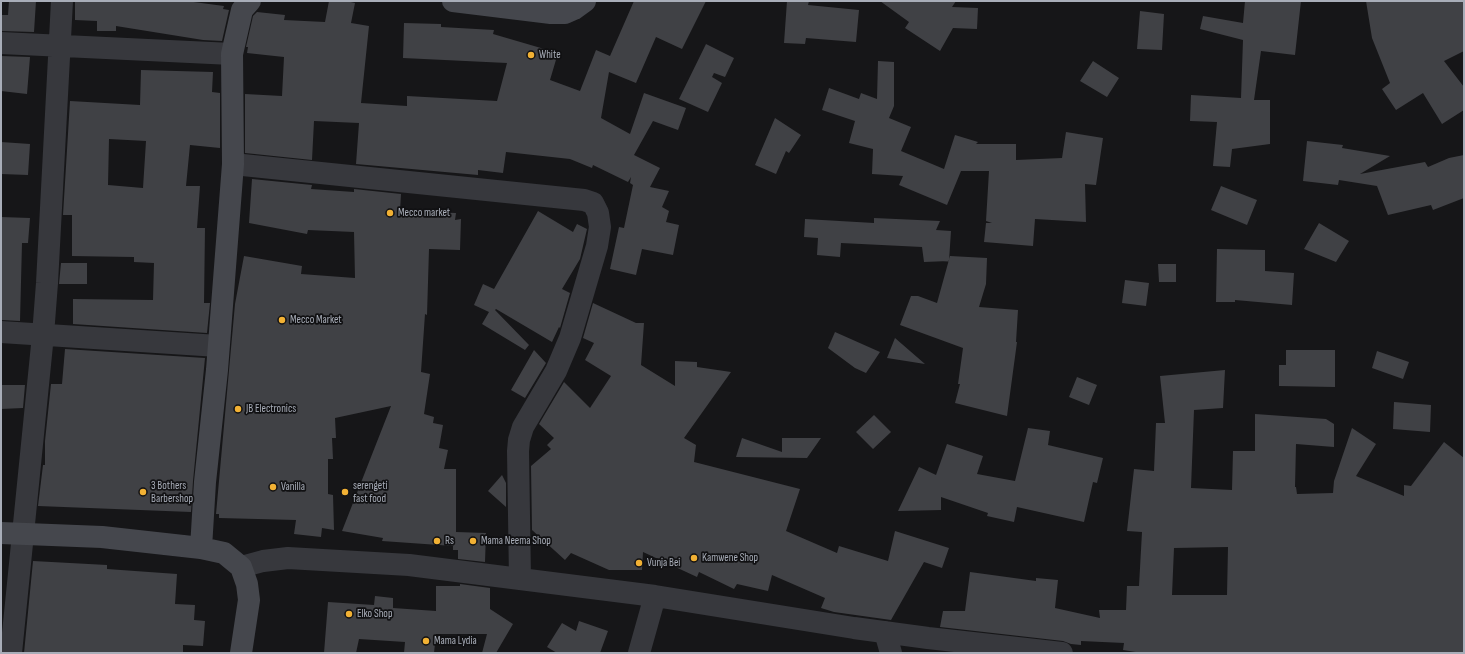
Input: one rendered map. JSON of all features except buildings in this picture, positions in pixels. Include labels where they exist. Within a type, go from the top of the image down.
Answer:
[{"type":"street","points":[[11,653],[47,283],[62,1]]},
{"type":"street","points":[[201,548],[205,482],[233,164],[232,54],[242,10],[250,1]]},
{"type":"street","points":[[453,1],[551,13],[565,13],[574,9],[585,1]]},
{"type":"street","points":[[1,43],[232,54]]},
{"type":"street","points":[[233,164],[584,200],[593,203],[598,213],[600,227],[597,246],[570,338],[556,371],[523,427],[519,440],[520,579]]},
{"type":"street","points":[[1,332],[218,346]]},
{"type":"street","points":[[1,533],[102,537],[201,548],[224,553],[241,568],[247,584],[249,600],[241,653]]},
{"type":"street","points":[[241,568],[263,561],[288,558],[409,565],[655,596],[885,632],[1062,653]]},
{"type":"street","points":[[638,653],[655,596]]},
{"type":"street","points":[[885,632],[891,653]]},
{"type":"place","name":"White","points":[[531,55]]},
{"type":"place","name":"Mecco market","points":[[390,213]]},
{"type":"place","name":"Mecco Market","points":[[282,320]]},
{"type":"place","name":"JB Electronics","points":[[238,409]]},
{"type":"place","name":"Vanilla","points":[[273,487]]},
{"type":"place","name":"3 Bothers Barbershop","points":[[143,492]]},
{"type":"place","name":"serengeti fast food","points":[[345,492]]},
{"type":"place","name":"Rs","points":[[437,541]]},
{"type":"place","name":"Mama Neema Shop","points":[[473,541]]},
{"type":"place","name":"Kamwene Shop","points":[[694,558]]},
{"type":"place","name":"Vunja Bei","points":[[639,563]]},
{"type":"place","name":"Elko Shop","points":[[349,614]]},
{"type":"place","name":"Mama Lydia","points":[[426,641]]}]
